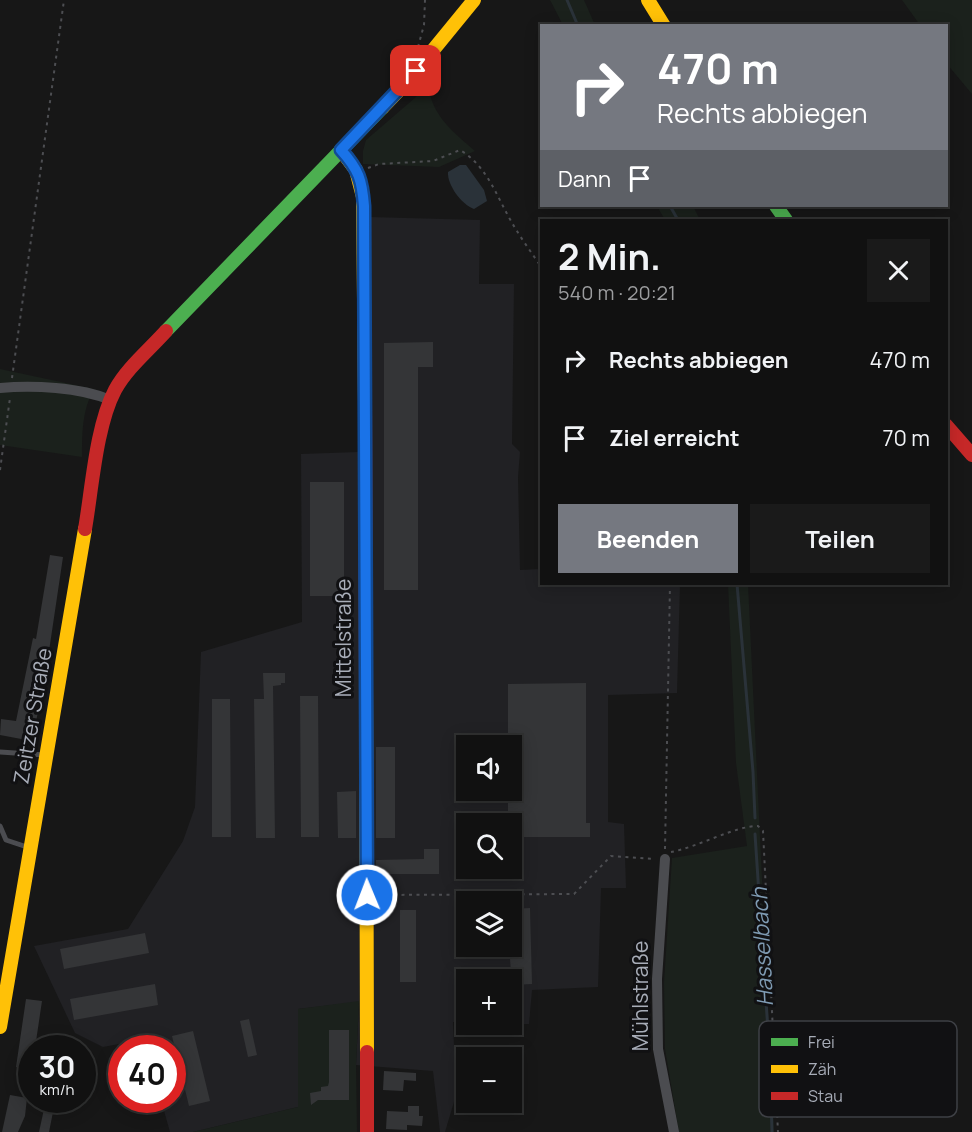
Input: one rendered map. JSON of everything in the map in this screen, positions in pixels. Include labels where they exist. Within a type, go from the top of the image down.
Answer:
[{"type":"main road","name":"Zeitzer Straße","points":[[0,1027],[102,422],[110,400],[134,365],[407,82],[474,0]]},
{"type":"main road","points":[[648,0],[663,24]]},
{"type":"main road","name":"Mittelstraße","points":[[341,150],[360,175],[364,206],[367,1132]]},
{"type":"main road","points":[[948,428],[972,455]]},
{"type":"street","points":[[6,387],[93,393],[110,400]]},
{"type":"street","name":"Mühlstraße","points":[[665,859],[657,979],[658,1049],[674,1132]]},
{"type":"lane","points":[[0,752],[47,755]]},
{"type":"lane","points":[[0,826],[6,840],[31,849]]},
{"type":"path","points":[[0,470],[6,387],[64,0]]},
{"type":"path","points":[[360,175],[370,167],[379,164],[433,161],[460,150],[488,176],[511,222],[540,265]]},
{"type":"path","points":[[670,585],[665,853],[703,844],[749,826],[758,826],[763,831],[773,1021]]},
{"type":"path","points":[[367,895],[574,894],[611,856],[665,859]]},
{"type":"path","points":[[777,1117],[778,1132]]},
{"type":"shaded area","points":[[550,0],[584,0],[595,24],[562,24]]},
{"type":"shaded area","points":[[902,0],[972,0],[972,94],[948,65],[948,24],[919,24]]},
{"type":"shaded area","points":[[428,82],[438,113],[451,129],[475,151],[439,167],[363,164],[366,140],[416,97]]},
{"type":"shaded area","points":[[460,165],[466,165],[484,190],[487,201],[474,209],[460,199],[448,177],[448,172]]},
{"type":"shaded area","points":[[658,207],[694,207],[700,219],[664,219]]},
{"type":"shaded area","points":[[369,217],[480,220],[479,284],[514,284],[512,444],[520,452],[518,477],[520,570],[540,569],[540,585],[680,585],[677,693],[608,695],[608,822],[624,824],[626,888],[601,888],[598,987],[532,990],[529,1024],[522,1024],[522,969],[456,969],[456,1022],[453,1022],[456,1095],[445,1132],[440,1132],[433,1071],[356,1065],[359,1002],[298,1009],[298,1107],[193,1132],[170,1132],[165,1113],[186,1113],[186,1035],[108,1035],[108,1046],[103,1047],[96,1044],[96,1035],[75,1033],[34,946],[128,929],[183,841],[195,807],[201,652],[302,622],[301,454],[358,452]]},
{"type":"shaded area","points":[[0,369],[94,389],[85,413],[82,457],[0,445]]},
{"type":"shaded area","points":[[728,585],[748,585],[769,1021],[759,1021],[759,1117],[773,1117],[774,1132],[679,1132],[665,1049],[664,983],[672,858],[747,846],[736,763]]},
{"type":"shaded area","points":[[359,1001],[356,1065],[357,1132],[193,1132],[298,1107],[298,1009]]},
{"type":"building","points":[[433,342],[433,367],[418,367],[418,590],[384,590],[384,343]]},
{"type":"building","points":[[310,482],[344,482],[344,596],[310,596]]},
{"type":"building","points":[[50,555],[63,557],[45,678],[32,741],[0,735],[1,719],[16,721],[33,638],[36,639]]},
{"type":"building","points":[[263,673],[285,673],[285,683],[273,686],[275,838],[256,838],[254,699],[264,699]]},
{"type":"building","points":[[586,683],[586,823],[590,823],[590,837],[522,837],[522,813],[508,813],[508,801],[522,801],[522,735],[508,735],[508,684]]},
{"type":"building","points":[[300,696],[318,696],[319,837],[301,837]]},
{"type":"building","points":[[212,699],[230,699],[231,837],[212,837]]},
{"type":"building","points":[[376,747],[395,747],[395,838],[376,838]]},
{"type":"building","points":[[356,791],[356,838],[338,838],[337,792]]},
{"type":"building","points":[[424,849],[439,849],[439,874],[386,874],[386,885],[376,885],[376,860],[424,859]]},
{"type":"building","points":[[522,908],[530,908],[532,984],[522,984],[522,969],[511,969],[510,957],[522,957]]},
{"type":"building","points":[[400,910],[416,910],[416,982],[400,982]]},
{"type":"building","points":[[145,933],[149,953],[64,969],[60,949]]},
{"type":"building","points":[[155,984],[158,1005],[74,1020],[70,999]]},
{"type":"building","points":[[26,999],[42,1001],[37,1035],[21,1035]]},
{"type":"building","points":[[249,1019],[257,1055],[248,1057],[240,1021]]},
{"type":"building","points":[[329,1030],[349,1030],[349,1100],[318,1100],[311,1105],[310,1093],[321,1091],[321,1087],[328,1086],[329,1082]]},
{"type":"building","points":[[193,1031],[210,1101],[189,1106],[186,1094],[186,1035],[176,1035]]},
{"type":"building","points":[[384,1071],[416,1073],[416,1081],[404,1080],[403,1091],[383,1090]]},
{"type":"building","points":[[10,1095],[18,1096],[18,1113],[25,1113],[18,1132],[2,1132]]},
{"type":"building","points":[[408,1106],[419,1106],[419,1116],[423,1116],[422,1126],[407,1125],[407,1130],[386,1129],[387,1111],[408,1112]]},
{"type":"building","points":[[43,1113],[53,1113],[49,1132],[39,1132]]},
{"type":"waterway","name":"Hasselbach","points":[[567,0],[577,24]]},
{"type":"waterway","name":"Hasselbach","points":[[671,207],[677,219]]},
{"type":"waterway","name":"Hasselbach","points":[[737,585],[753,772]]},
{"type":"waterway","name":"Hasselbach","points":[[753,772],[755,818]]},
{"type":"waterway","name":"Hasselbach","points":[[755,834],[767,1021]]},
{"type":"waterway","name":"Hasselbach","points":[[772,1117],[772,1132]]},
{"type":"traffic: fast","points":[[166,331],[382,108]]},
{"type":"traffic: fast","points":[[777,207],[785,219]]},
{"type":"traffic: slow","points":[[382,108],[407,82],[474,0]]},
{"type":"traffic: slow","points":[[648,0],[663,24]]},
{"type":"traffic: slow","points":[[341,150],[356,170],[363,197],[365,401]]},
{"type":"traffic: slow","points":[[0,1027],[85,529]]},
{"type":"traffic: slow","points":[[366,685],[367,1052]]},
{"type":"traffic: jam","points":[[85,529],[99,439],[115,390],[126,374],[166,331]]},
{"type":"traffic: jam","points":[[365,401],[366,685]]},
{"type":"traffic: jam","points":[[948,427],[972,455]]},
{"type":"traffic: jam","points":[[367,1052],[367,1132]]},
{"type":"route","points":[[367,895],[364,206],[360,175],[341,150],[416,71]]}]
